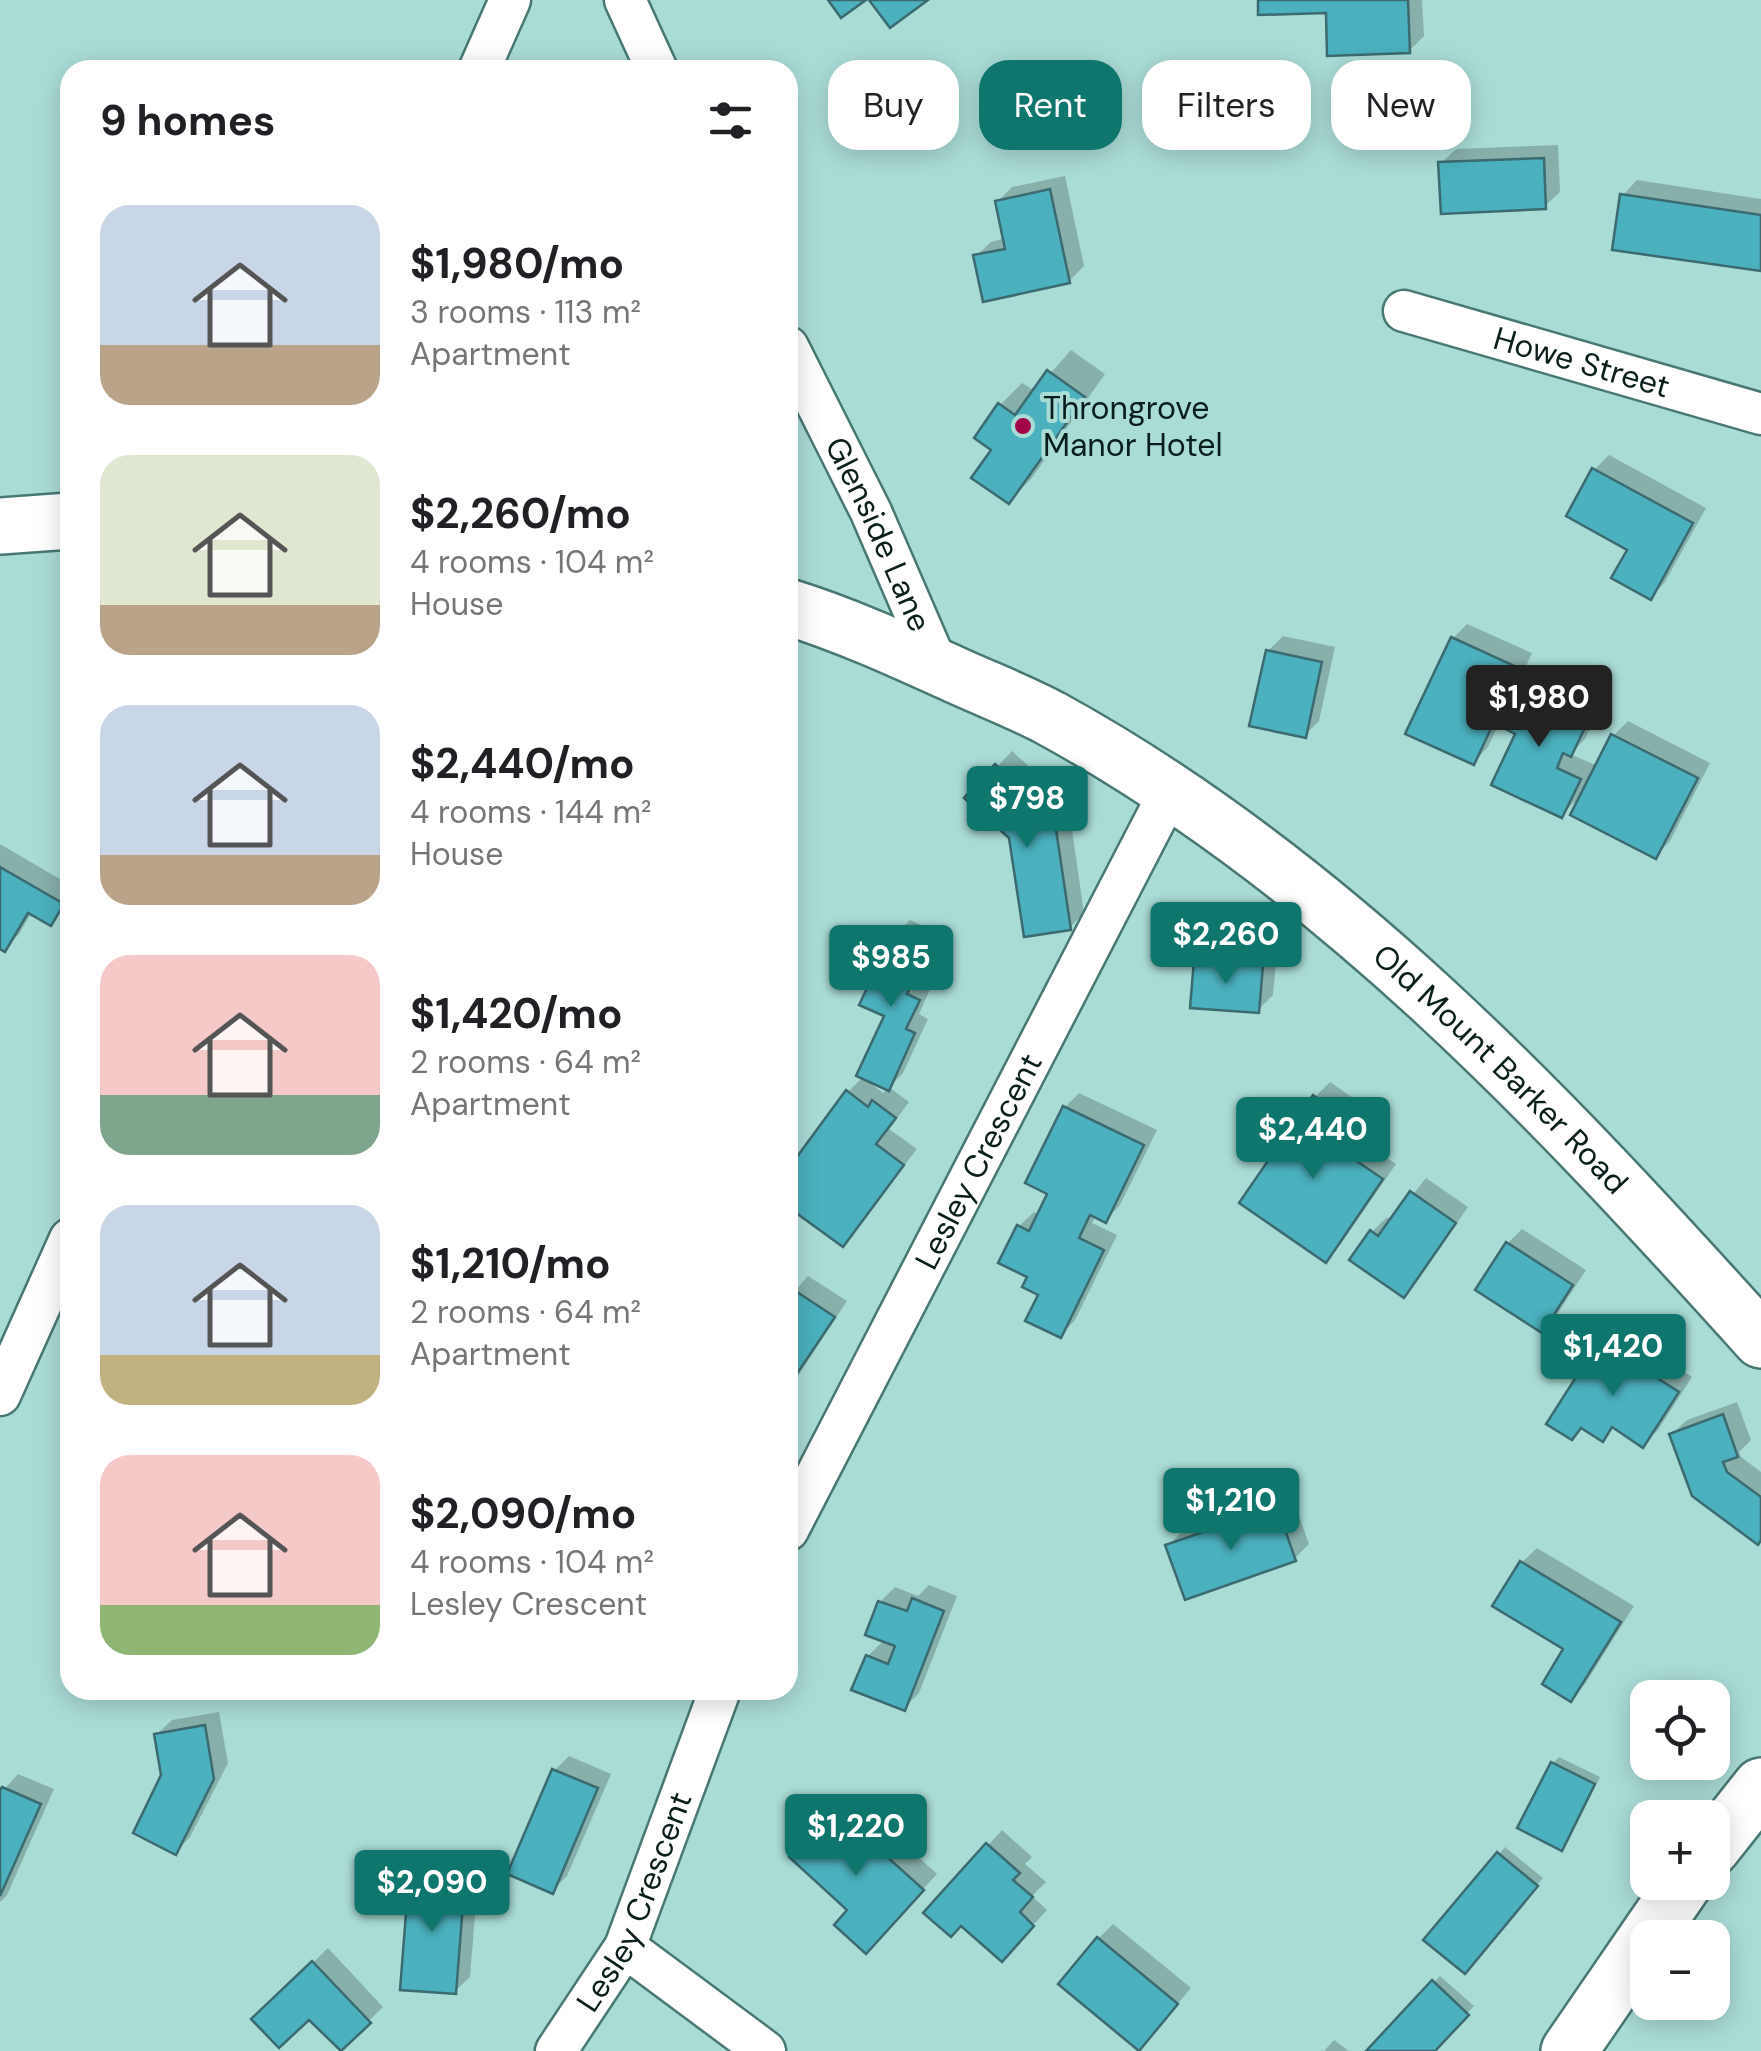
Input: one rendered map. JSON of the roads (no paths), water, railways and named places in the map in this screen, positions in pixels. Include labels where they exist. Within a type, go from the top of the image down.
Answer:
[{"type":"main road","points":[[0,526],[60,522]]},
{"type":"main road","name":"Old Mount Barker Road","points":[[798,610],[836,622],[1050,718],[1170,791],[1307,890],[1432,998],[1604,1166],[1761,1340]]},
{"type":"main road","points":[[1730,1825],[1761,1786]]},
{"type":"main road","points":[[1570,2051],[1673,1900]]},
{"type":"street","points":[[483,60],[510,0]]},
{"type":"street","points":[[625,0],[652,60]]},
{"type":"street","name":"Howe Street","points":[[1404,311],[1761,414]]},
{"type":"street","name":"Glenside Lane","points":[[798,367],[870,512],[938,667]]},
{"type":"street","name":"Lesley Crescent","points":[[798,1511],[1170,791]]},
{"type":"street","points":[[0,1395],[60,1261]]},
{"type":"street","name":"Lesley Crescent","points":[[556,2051],[626,1947],[716,1700]]},
{"type":"street","points":[[626,1947],[765,2051]]},
{"type":"place","name":"Throngrove Manor Hotel","points":[[1023,426]]}]
